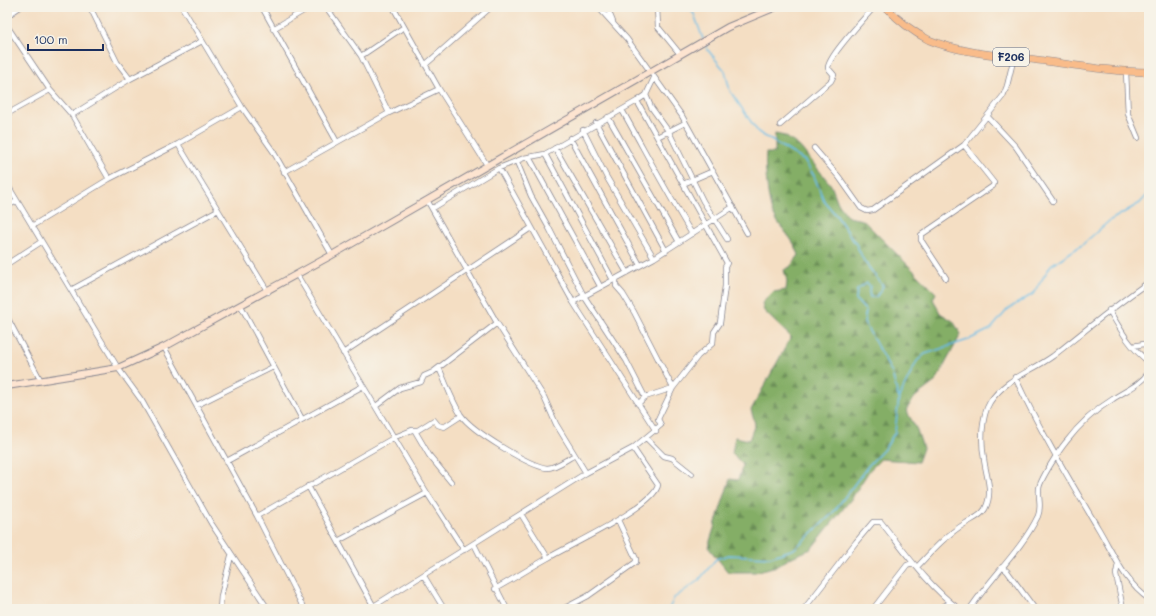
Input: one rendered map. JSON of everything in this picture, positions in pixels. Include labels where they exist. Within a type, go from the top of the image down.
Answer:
[{"type":"main road","points":[[7,386],[118,368],[164,347],[268,292],[728,27],[776,7]]},
{"type":"main road","name":"F206","points":[[886,7],[912,30],[931,40],[966,49],[1126,72],[1149,72]]},
{"type":"street","points":[[7,16],[20,7]]},
{"type":"street","points":[[90,7],[117,62],[130,79]]},
{"type":"street","points":[[182,7],[242,107],[273,151],[332,255]]},
{"type":"street","points":[[262,7],[337,142]]},
{"type":"street","points":[[273,28],[310,7]]},
{"type":"street","points":[[326,7],[361,56],[389,113]]},
{"type":"street","points":[[392,7],[439,89],[487,165]]},
{"type":"street","points":[[425,65],[491,7]]},
{"type":"street","points":[[598,7],[627,39],[685,123],[734,207],[747,233]]},
{"type":"street","points":[[607,7],[611,15],[613,25]]},
{"type":"street","points":[[657,7],[658,27],[680,54]]},
{"type":"street","points":[[780,125],[831,81],[834,75],[828,68],[830,61],[850,34],[874,7]]},
{"type":"street","points":[[7,26],[50,90],[72,115],[109,179]]},
{"type":"street","points":[[361,56],[404,27]]},
{"type":"street","points":[[72,115],[130,79],[202,40]]},
{"type":"street","points":[[814,148],[839,177],[861,208],[867,211],[873,210],[964,145],[988,117],[1007,86],[1014,57]]},
{"type":"street","points":[[1126,72],[1128,114],[1138,138]]},
{"type":"street","points":[[433,208],[498,168],[517,162],[524,158],[545,154],[583,130],[622,110],[646,95],[654,78]]},
{"type":"street","points":[[284,172],[389,113],[439,89]]},
{"type":"street","points":[[7,114],[50,90]]},
{"type":"street","points":[[646,95],[651,107],[669,132],[703,201],[716,219],[727,239]]},
{"type":"street","points":[[308,486],[374,608],[586,473],[633,448],[656,431],[661,425],[658,419],[673,388],[698,356],[713,343],[714,332],[720,323],[725,286],[725,267],[727,263],[637,101]]},
{"type":"street","points":[[32,226],[109,179],[178,144],[242,107]]},
{"type":"street","points":[[622,110],[650,159],[667,193],[692,234]]},
{"type":"street","points":[[608,117],[679,242]]},
{"type":"street","points":[[988,117],[1016,147],[1053,201]]},
{"type":"street","points":[[657,137],[685,123]]},
{"type":"street","points":[[596,124],[666,251]]},
{"type":"street","points":[[583,130],[606,176],[654,258]]},
{"type":"street","points":[[570,138],[640,265]]},
{"type":"street","points":[[178,144],[268,292]]},
{"type":"street","points":[[946,278],[921,240],[921,235],[994,184],[964,145]]},
{"type":"street","points":[[555,148],[627,273]]},
{"type":"street","points":[[545,154],[612,280],[616,280],[616,286],[623,294],[634,312],[673,388]]},
{"type":"street","points":[[529,157],[600,286]]},
{"type":"street","points":[[517,162],[531,196],[584,296],[626,360],[645,397]]},
{"type":"street","points":[[498,168],[573,302],[656,431]]},
{"type":"street","points":[[682,184],[713,171]]},
{"type":"street","points":[[7,184],[118,368],[142,402],[231,556],[268,609]]},
{"type":"street","points":[[427,200],[433,208],[497,323],[544,397],[554,420],[586,473]]},
{"type":"street","points":[[7,206],[17,201]]},
{"type":"street","points":[[573,302],[666,251],[734,207]]},
{"type":"street","points":[[71,290],[218,210]]},
{"type":"street","points":[[343,353],[531,228]]},
{"type":"street","points":[[7,264],[41,242]]},
{"type":"street","points":[[297,275],[427,493],[464,550]]},
{"type":"street","points":[[917,567],[954,530],[980,516],[985,510],[991,490],[984,458],[984,419],[990,403],[1015,377],[1052,356],[1109,310],[1149,282]]},
{"type":"street","points":[[241,306],[302,419]]},
{"type":"street","points":[[1109,310],[1120,330],[1149,362]]},
{"type":"street","points":[[7,317],[41,381]]},
{"type":"street","points":[[376,406],[400,388],[421,382],[424,376],[439,368],[497,323]]},
{"type":"street","points":[[1133,346],[1149,343]]},
{"type":"street","points":[[164,347],[257,516],[304,609]]},
{"type":"street","points":[[197,405],[273,367]]},
{"type":"street","points":[[439,368],[461,416],[477,430],[496,443],[538,465],[547,468],[553,467],[575,455]]},
{"type":"street","points":[[970,609],[982,590],[1027,535],[1038,514],[1040,504],[1038,489],[1041,481],[1065,443],[1080,426],[1113,399],[1130,390],[1144,379],[1149,372]]},
{"type":"street","points":[[1015,377],[1074,491],[1118,564],[1139,593],[1149,599]]},
{"type":"street","points":[[227,461],[363,386]]},
{"type":"street","points":[[638,404],[645,397],[673,388]]},
{"type":"street","points":[[257,516],[395,437],[412,430],[415,431],[434,420],[444,427],[461,416]]},
{"type":"street","points":[[415,431],[429,455],[450,482]]},
{"type":"street","points":[[646,438],[664,456],[672,458],[692,474]]},
{"type":"street","points":[[495,589],[618,520],[657,491],[658,485],[633,448]]},
{"type":"street","points":[[338,541],[427,493]]},
{"type":"street","points":[[521,514],[548,558]]},
{"type":"street","points":[[563,609],[588,596],[636,562],[618,520]]},
{"type":"street","points":[[804,609],[873,522],[881,522],[917,567],[950,603],[959,609]]},
{"type":"street","points":[[474,544],[495,589],[507,609]]},
{"type":"street","points":[[220,609],[221,596],[231,556]]},
{"type":"street","points":[[874,609],[907,565],[912,563],[917,567]]},
{"type":"street","points":[[1118,564],[1116,574],[1124,609]]},
{"type":"street","points":[[1002,567],[1007,571],[1035,609]]},
{"type":"street","points":[[424,576],[444,609]]},
{"type":"street","points":[[938,609],[950,603]]},
{"type":"green space","points":[[775,134],[785,136],[800,147],[831,185],[838,203],[848,217],[863,220],[936,293],[933,299],[940,313],[953,321],[961,334],[936,381],[915,397],[906,410],[917,430],[923,448],[918,462],[881,459],[869,471],[852,498],[811,549],[792,557],[777,566],[755,572],[728,572],[708,547],[730,479],[738,480],[743,465],[732,453],[735,437],[749,440],[755,424],[751,410],[791,337],[764,311],[762,303],[773,292],[786,290],[787,281],[784,270],[790,267],[799,255],[794,243],[780,225],[771,209],[767,184],[766,153],[775,153]]},
{"type":"waterway","points":[[688,7],[694,14],[703,39]]},
{"type":"waterway","points":[[705,42],[707,49],[725,71],[730,91],[758,132],[805,161],[814,176],[824,201],[836,215],[856,244],[864,261],[883,286],[876,297],[870,297],[870,286],[867,283],[857,290],[856,300],[866,311],[864,322],[892,373],[898,396]]},
{"type":"waterway","points":[[669,609],[674,598],[699,580],[716,559],[729,555],[770,557],[794,549],[832,514],[868,466],[886,447],[895,432],[899,397],[917,361],[925,354],[968,340],[991,329],[1008,309],[1033,294],[1051,265],[1082,245],[1109,221],[1140,203],[1149,193]]}]
